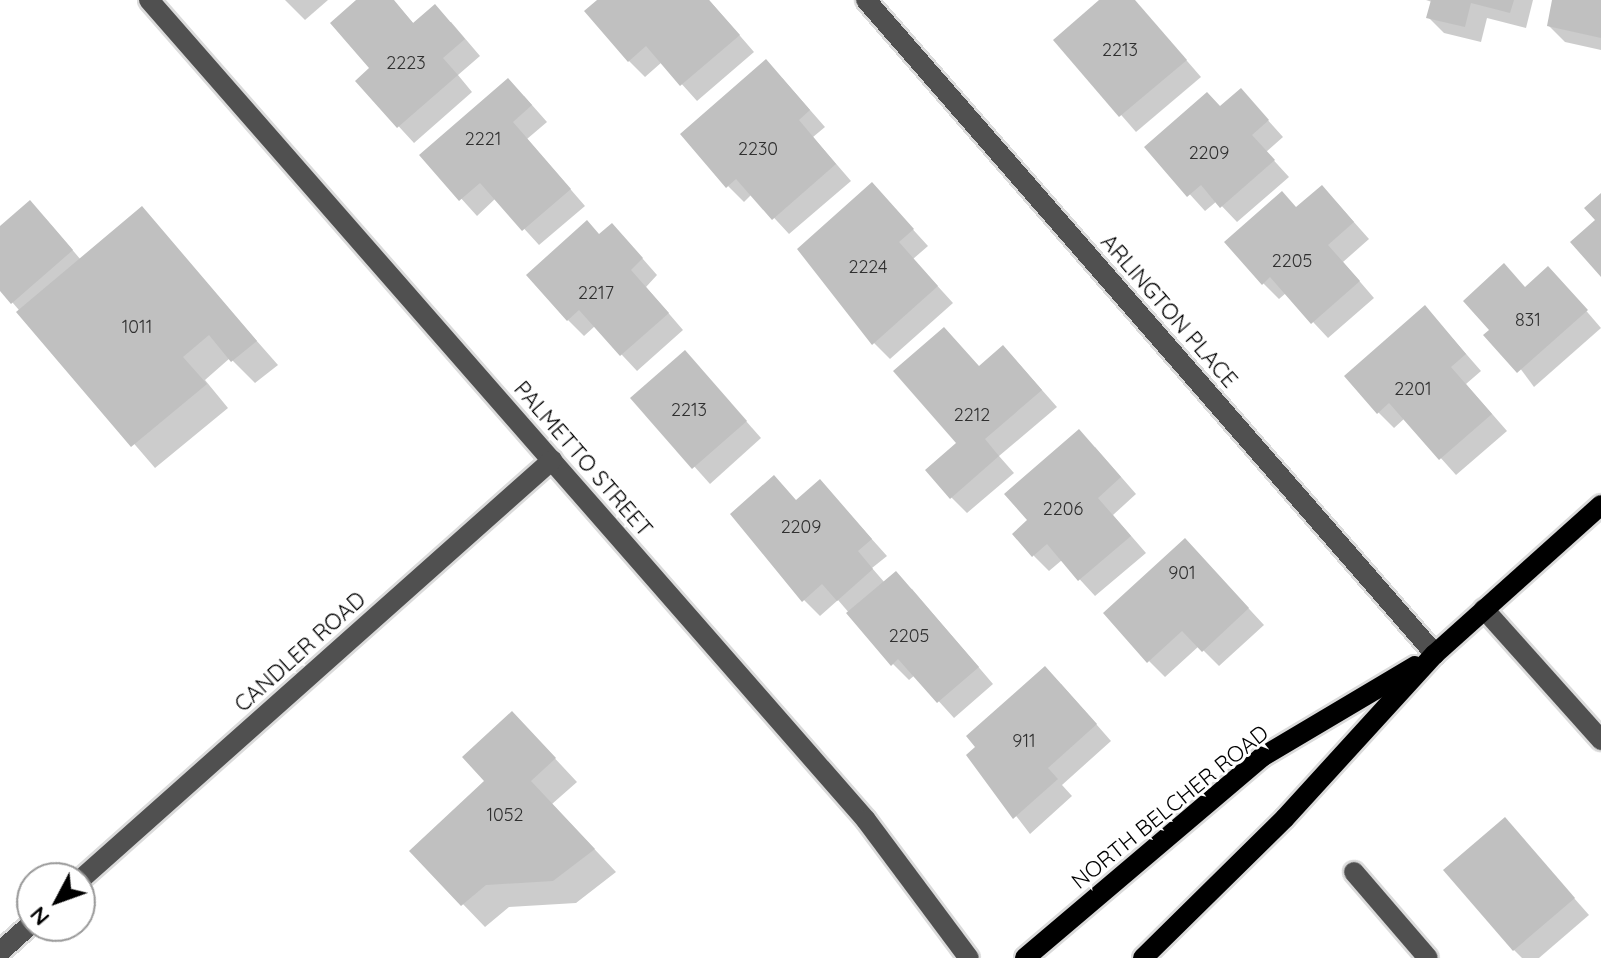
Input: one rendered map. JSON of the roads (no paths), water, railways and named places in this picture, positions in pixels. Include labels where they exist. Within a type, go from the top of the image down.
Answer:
[{"type":"main road","name":"NORTH BELCHER ROAD","points":[[1143,958],[1285,818],[1435,654],[1601,505]]},
{"type":"main road","name":"NORTH BELCHER ROAD","points":[[1025,958],[1262,757],[1435,654]]},
{"type":"street","name":"PALMETTO STREET","points":[[149,0],[866,820],[969,958]]},
{"type":"street","name":"ARLINGTON PLACE","points":[[866,0],[1435,654]]},
{"type":"street","name":"CANDLER ROAD","points":[[96,866],[552,460]]},
{"type":"street","points":[[1484,609],[1601,740]]},
{"type":"street","points":[[1354,872],[1428,958]]},
{"type":"street","points":[[0,952],[16,938]]}]
